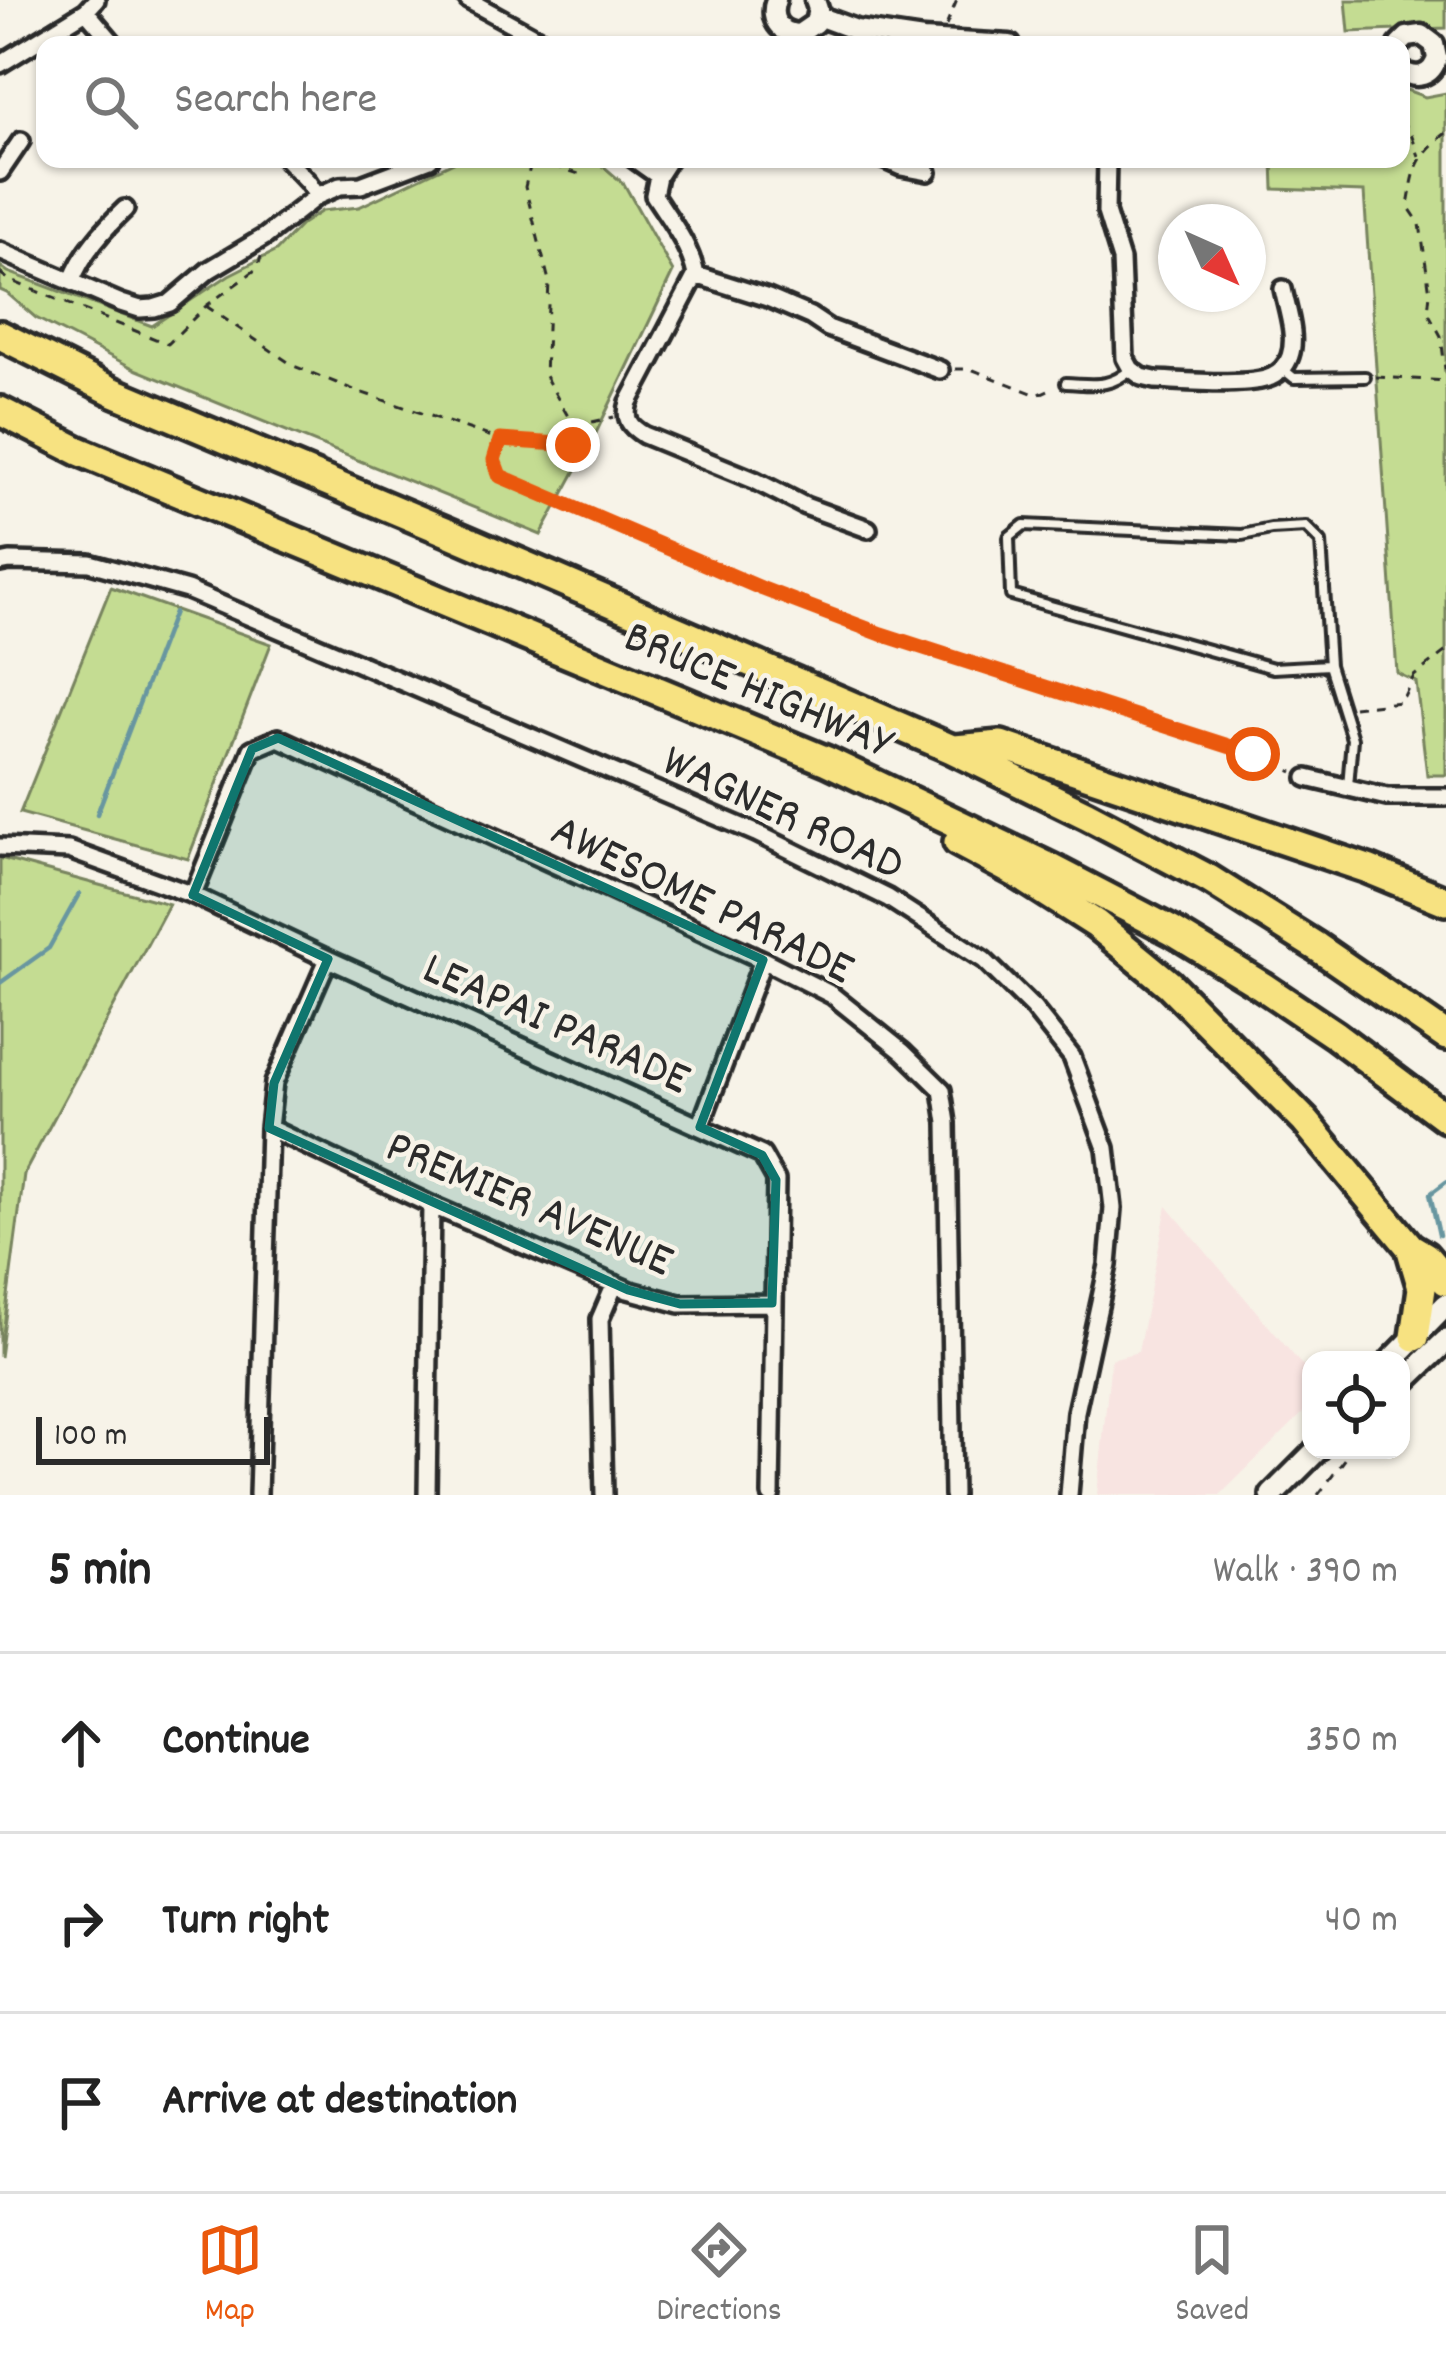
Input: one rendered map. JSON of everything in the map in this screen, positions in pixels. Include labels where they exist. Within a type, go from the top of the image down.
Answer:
[{"type":"highway","name":"BRUCE HIGHWAY","points":[[0,335],[114,392],[952,749],[1209,879],[1446,1036]]},
{"type":"highway","name":"BRUCE HIGHWAY","points":[[0,411],[79,451],[827,761],[1051,868],[1172,931],[1316,1022],[1446,1118]]},
{"type":"highway","points":[[952,749],[1001,745],[1368,869],[1446,902]]},
{"type":"highway","points":[[827,761],[870,793],[1016,873],[1123,945],[1305,1121],[1410,1247],[1425,1256],[1446,1281]]},
{"type":"highway","points":[[1410,1247],[1422,1288],[1415,1337]]},
{"type":"main road","points":[[1401,1351],[1446,1305]]},
{"type":"main road","points":[[1410,1375],[1446,1341]]},
{"type":"main road","points":[[1271,1495],[1308,1459]]},
{"type":"street","points":[[468,0],[534,36]]},
{"type":"street","points":[[769,2],[781,36]]},
{"type":"street","points":[[43,36],[91,5],[110,36]]},
{"type":"street","points":[[790,36],[811,28],[817,8],[856,30],[906,36]]},
{"type":"street","points":[[1410,37],[1422,35],[1442,58],[1425,75],[1410,75]]},
{"type":"street","points":[[0,64],[36,41]]},
{"type":"street","points":[[0,172],[21,141]]},
{"type":"street","points":[[295,168],[316,196]]},
{"type":"street","points":[[0,250],[122,303],[154,308],[170,303],[316,196],[406,168]]},
{"type":"street","points":[[647,168],[658,176]]},
{"type":"street","points":[[663,168],[653,195],[682,240],[696,274],[629,402],[625,415],[629,424],[644,435],[805,506],[868,529]]},
{"type":"street","points":[[906,168],[928,172]]},
{"type":"street","points":[[1107,168],[1106,212],[1121,260],[1125,358],[1142,377],[1252,381],[1283,369],[1293,341],[1283,289]]},
{"type":"street","points":[[72,280],[102,231],[125,209]]},
{"type":"street","points":[[696,274],[769,298],[828,328],[940,370]]},
{"type":"street","name":"WAGNER ROAD","points":[[0,563],[90,563],[188,590],[756,832],[888,898],[984,960],[1034,1008],[1072,1057],[1106,1148],[1113,1208],[1108,1265],[1076,1412],[1069,1495]]},
{"type":"street","name":"AWESOME PARADE","points":[[193,895],[253,749],[278,738],[832,995],[942,1090],[953,1495]]},
{"type":"street","points":[[1307,778],[1387,797],[1446,797]]},
{"type":"street","name":"LEAPAI PARADE","points":[[0,847],[69,850],[193,895],[762,1155],[776,1180],[771,1495]]},
{"type":"street","points":[[258,1495],[274,1084],[328,959]]},
{"type":"street","points":[[700,1127],[763,960]]},
{"type":"street","name":"PREMIER AVENUE","points":[[269,1128],[615,1284],[680,1304],[772,1303]]},
{"type":"street","points":[[427,1495],[431,1204]]},
{"type":"street","points":[[604,1495],[599,1319],[615,1284]]},
{"type":"lane","points":[[1066,383],[1109,384],[1131,369]]},
{"type":"lane","points":[[1283,369],[1294,378],[1365,376]]},
{"type":"lane","points":[[1329,665],[1273,668],[1011,595],[1009,537],[1024,525],[1242,535],[1306,527],[1321,542],[1329,665],[1352,739],[1348,788]]},
{"type":"path","points":[[941,36],[957,0]]},
{"type":"path","points":[[1410,133],[1420,158]]},
{"type":"path","points":[[1365,376],[1446,379],[1441,337],[1428,312],[1430,293],[1420,224],[1408,206],[1422,152],[1446,133]]},
{"type":"path","points":[[530,168],[525,187],[548,280],[545,376],[569,418],[588,424],[625,415]]},
{"type":"path","points":[[266,236],[259,268],[206,306],[294,366],[500,440],[573,445],[588,424]]},
{"type":"path","points":[[940,370],[970,368],[1037,395],[1066,383]]},
{"type":"path","points":[[500,440],[494,460],[500,476],[763,589],[881,634],[1253,754],[1307,778]]},
{"type":"path","points":[[1342,709],[1401,702],[1414,676],[1446,651]]},
{"type":"path","points":[[1318,1495],[1345,1459]]},
{"type":"highlighted area","points":[[278,738],[763,960],[700,1127],[762,1155],[776,1180],[772,1303],[680,1304],[628,1290],[269,1128],[274,1083],[328,959],[193,895],[252,749]]},
{"type":"shaded area","points":[[1167,1206],[1302,1365],[1302,1414],[1220,1495],[1097,1495],[1111,1359],[1138,1352]]},
{"type":"green space","points":[[1346,0],[1446,0],[1446,28],[1349,32]]},
{"type":"green space","points":[[1410,91],[1425,97],[1446,93],[1446,775],[1427,775],[1416,682],[1397,673],[1364,192],[1274,189],[1273,168],[1410,168]]},
{"type":"green space","points":[[441,168],[605,168],[624,184],[673,272],[541,535],[137,370],[36,318],[0,290],[0,266],[152,326],[229,275],[276,251],[322,211],[359,207]]},
{"type":"green space","points":[[111,587],[271,644],[188,859],[20,813]]},
{"type":"green space","points":[[0,858],[169,904],[24,1174],[0,1357]]},
{"type":"waterway","points":[[97,814],[174,612]]},
{"type":"waterway","points":[[0,983],[49,948],[79,894]]},
{"type":"waterway","points":[[1439,1235],[1430,1194],[1446,1182]]},
{"type":"route","points":[[573,445],[500,440],[494,460],[500,476],[763,589],[881,634],[1253,754]]}]
